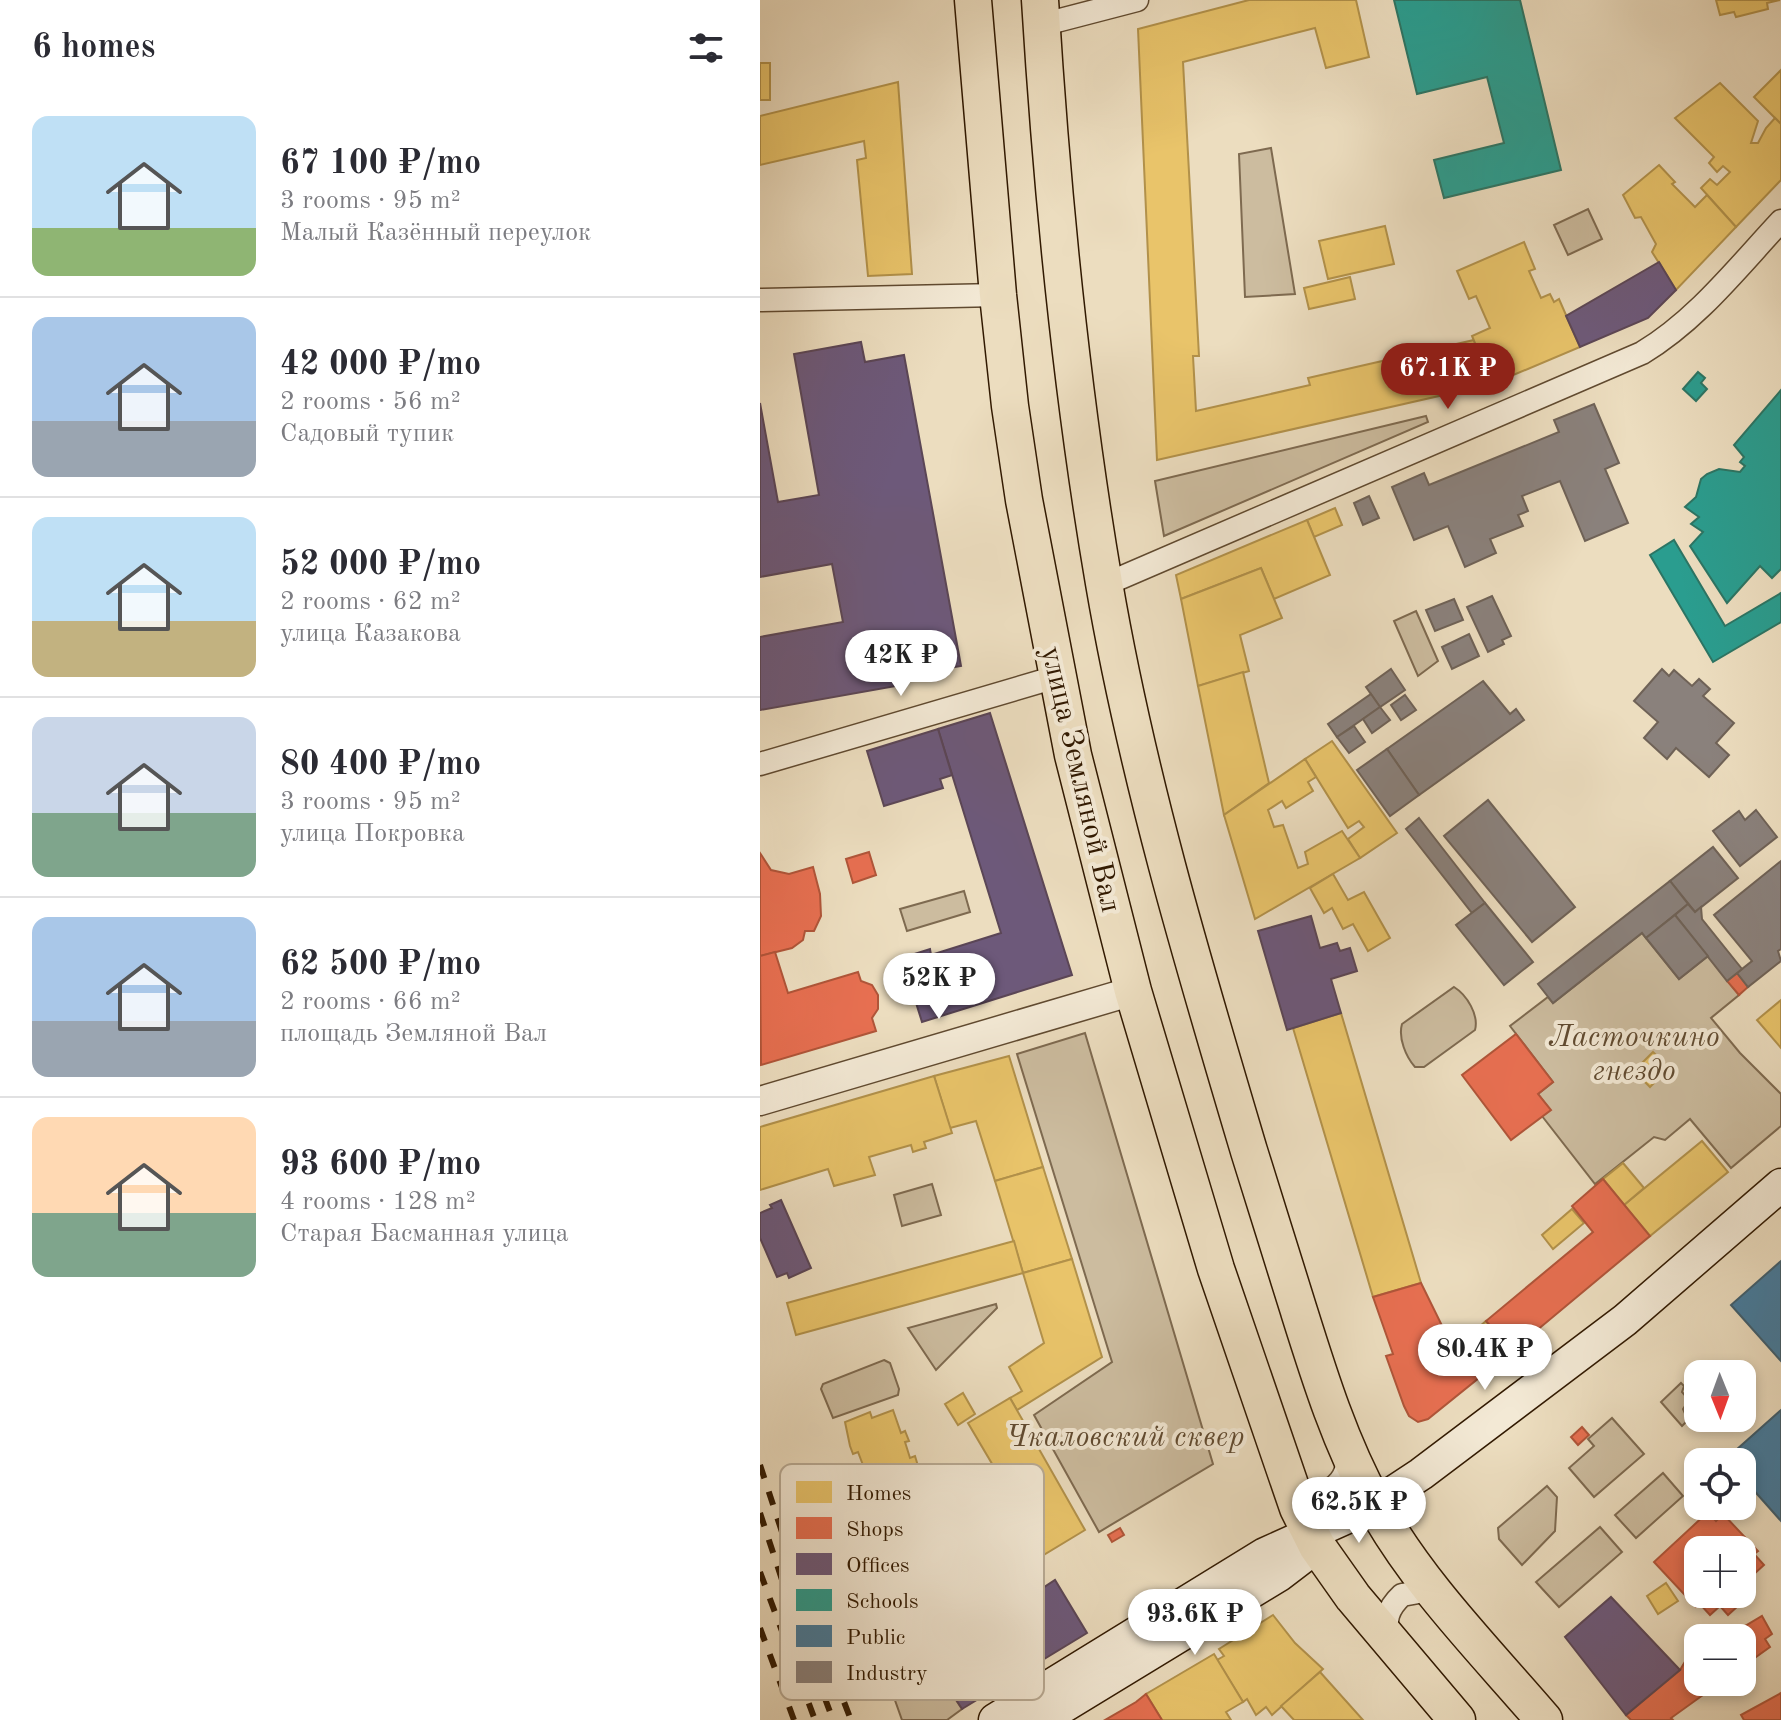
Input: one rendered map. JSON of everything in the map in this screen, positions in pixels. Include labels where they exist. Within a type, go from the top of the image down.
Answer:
[{"type":"main road","name":"улица Земляной Вал","points":[[973,0],[1010,406],[1056,677],[1133,991],[1216,1269],[1284,1474],[1313,1539],[1353,1597],[1457,1720]]},
{"type":"main road","name":"улица Земляной Вал","points":[[1040,12],[1077,409],[1104,585],[1150,802],[1187,942],[1313,1357],[1346,1447],[1374,1505],[1403,1550],[1443,1602],[1544,1720]]},
{"type":"main road","points":[[1044,1690],[1247,1565],[1313,1539],[1374,1505],[1498,1418],[1625,1320],[1781,1185]]},
{"type":"main road","points":[[1041,1720],[1279,1575],[1313,1539]]},
{"type":"main road","points":[[995,1720],[1028,1700]]},
{"type":"street","points":[[1040,12],[1137,0]]},
{"type":"street","points":[[1104,585],[1642,353],[1671,334],[1692,315],[1781,221]]},
{"type":"street","points":[[760,300],[998,295]]},
{"type":"street","points":[[760,764],[1056,677]]},
{"type":"street","points":[[760,1101],[1133,991]]},
{"type":"street","points":[[1284,1474],[1290,1483],[1308,1493],[1328,1491],[1337,1486],[1348,1468],[1346,1447]]},
{"type":"street","points":[[1394,1645],[1388,1636],[1387,1613],[1402,1595],[1424,1591],[1443,1602]]},
{"type":"green space","points":[[1271,148],[1295,294],[1245,297],[1239,154]]},
{"type":"green space","points":[[1588,209],[1602,239],[1568,255],[1554,225]]},
{"type":"green space","points":[[1426,416],[1428,422],[1164,536],[1155,481]]},
{"type":"green space","points":[[1416,611],[1438,661],[1418,676],[1394,621]]},
{"type":"green space","points":[[964,891],[970,912],[907,931],[900,909]]},
{"type":"green space","name":"Ласточкино гнездо","points":[[1642,933],[1679,979],[1708,956],[1739,995],[1711,1018],[1781,1094],[1781,1126],[1731,1168],[1690,1119],[1665,1140],[1654,1137],[1595,1184],[1542,1116],[1550,1110],[1538,1094],[1553,1082],[1510,1026],[1548,997],[1553,1003]]},
{"type":"green space","points":[[1454,987],[1471,1006],[1475,1030],[1424,1067],[1415,1067],[1404,1047],[1402,1024]]},
{"type":"green space","name":"Чкаловский сквер","points":[[1085,1033],[1213,1464],[1099,1532],[1034,1415],[1112,1362],[1017,1054]]},
{"type":"green space","points":[[932,1184],[941,1215],[902,1226],[894,1195]]},
{"type":"green space","points":[[996,1304],[997,1308],[936,1370],[908,1328]]},
{"type":"green space","points":[[884,1360],[890,1363],[899,1389],[898,1395],[833,1418],[821,1389],[823,1384]]},
{"type":"green space","points":[[1681,1383],[1684,1386],[1682,1426],[1661,1402]]},
{"type":"green space","points":[[1612,1418],[1644,1454],[1594,1497],[1569,1468],[1594,1446],[1588,1439]]},
{"type":"green space","points":[[1663,1473],[1683,1496],[1636,1538],[1615,1515]]},
{"type":"green space","points":[[1547,1486],[1557,1497],[1555,1531],[1522,1565],[1499,1539],[1498,1528]]},
{"type":"green space","points":[[1600,1527],[1622,1552],[1559,1607],[1536,1582]]},
{"type":"green space","points":[[895,1700],[956,1700],[962,1709],[947,1720],[902,1720]]},
{"type":"building: Homes","points":[[1249,0],[1356,0],[1369,57],[1326,68],[1315,28],[1183,62],[1199,356],[1193,356],[1196,411],[1310,385],[1308,378],[1474,340],[1492,384],[1157,460],[1138,29]]},
{"type":"building: Homes","points":[[1716,0],[1780,0],[1767,3],[1768,9],[1736,17],[1734,12],[1720,15]]},
{"type":"building: Homes","points":[[760,63],[770,63],[770,100],[760,100]]},
{"type":"building: Homes","points":[[1781,70],[1781,124],[1754,97]]},
{"type":"building: Homes","points":[[898,82],[912,274],[868,276],[857,160],[866,158],[864,141],[760,165],[760,116]]},
{"type":"building: Homes","points":[[1720,83],[1758,121],[1751,143],[1758,143],[1775,118],[1781,124],[1781,180],[1736,227],[1701,188],[1710,179],[1717,185],[1730,172],[1723,166],[1717,172],[1709,163],[1714,157],[1675,118]]},
{"type":"building: Homes","points":[[1659,165],[1675,182],[1672,184],[1695,207],[1707,195],[1736,227],[1676,290],[1652,252],[1656,244],[1641,217],[1635,218],[1623,195]]},
{"type":"building: Homes","points":[[1385,226],[1394,264],[1328,279],[1319,241]]},
{"type":"building: Homes","points":[[1524,242],[1535,269],[1529,271],[1541,298],[1550,294],[1554,302],[1559,299],[1580,347],[1492,384],[1472,336],[1490,328],[1476,296],[1469,299],[1457,271]]},
{"type":"building: Homes","points":[[1350,277],[1355,299],[1309,309],[1304,288]]},
{"type":"building: Homes","points":[[1335,508],[1342,525],[1314,537],[1307,520]]},
{"type":"building: Homes","points":[[1307,520],[1330,575],[1274,599],[1261,568],[1181,599],[1176,575]]},
{"type":"building: Homes","points":[[1261,568],[1282,618],[1240,635],[1249,671],[1198,686],[1181,599]]},
{"type":"building: Homes","points":[[1243,672],[1269,783],[1224,815],[1198,686]]},
{"type":"building: Homes","points":[[1332,741],[1397,833],[1360,858],[1348,839],[1364,827],[1359,821],[1348,828],[1305,759]]},
{"type":"building: Homes","points":[[1305,759],[1316,777],[1308,782],[1313,791],[1286,808],[1282,801],[1268,810],[1274,827],[1283,825],[1298,868],[1308,864],[1305,852],[1342,831],[1360,858],[1255,919],[1224,815]]},
{"type":"building: Homes","points":[[1333,874],[1348,900],[1364,892],[1390,938],[1368,951],[1353,924],[1343,929],[1332,908],[1324,913],[1310,888]]},
{"type":"building: Homes","points":[[1781,1000],[1781,1048],[1757,1020]]},
{"type":"building: Homes","points":[[1341,1013],[1421,1283],[1373,1297],[1293,1028]]},
{"type":"building: Homes","points":[[1653,1052],[1669,1068],[1650,1087],[1634,1071]]},
{"type":"building: Homes","points":[[1009,1056],[1043,1167],[995,1181],[976,1121],[950,1128],[934,1076]]},
{"type":"building: Homes","points":[[934,1076],[952,1133],[924,1142],[926,1148],[913,1152],[911,1145],[869,1157],[875,1175],[834,1186],[828,1169],[760,1190],[760,1127]]},
{"type":"building: Homes","points":[[1702,1141],[1728,1172],[1650,1236],[1624,1205]]},
{"type":"building: Homes","points":[[1623,1163],[1644,1188],[1624,1205],[1603,1179]]},
{"type":"building: Homes","points":[[1043,1167],[1072,1259],[1023,1273],[995,1181]]},
{"type":"building: Homes","points":[[1572,1209],[1584,1223],[1553,1249],[1542,1235]]},
{"type":"building: Homes","points":[[1014,1241],[1023,1273],[796,1335],[787,1303]]},
{"type":"building: Homes","points":[[1072,1259],[1102,1357],[1017,1410],[1010,1398],[1022,1391],[1009,1367],[1044,1343],[1023,1273]]},
{"type":"building: Homes","points":[[1486,1321],[1512,1351],[1490,1369],[1465,1339]]},
{"type":"building: Homes","points":[[963,1393],[975,1414],[958,1425],[945,1404]]},
{"type":"building: Homes","points":[[1010,1398],[1085,1530],[1044,1555],[1044,1464],[992,1464],[968,1423]]},
{"type":"building: Homes","points":[[893,1410],[901,1433],[905,1431],[909,1441],[905,1442],[910,1458],[915,1456],[917,1464],[863,1464],[858,1452],[853,1454],[845,1422],[870,1412],[872,1418]]},
{"type":"building: Homes","points":[[1666,1583],[1678,1601],[1658,1614],[1647,1596]]},
{"type":"building: Homes","points":[[1273,1615],[1295,1643],[1323,1669],[1272,1715],[1266,1707],[1256,1715],[1247,1699],[1243,1702],[1217,1660],[1224,1656],[1219,1649]]},
{"type":"building: Homes","points":[[1214,1654],[1243,1702],[1226,1712],[1231,1720],[1162,1720],[1146,1694]]},
{"type":"building: Homes","points":[[1320,1672],[1363,1720],[1294,1720],[1281,1706]]},
{"type":"building: Shops","points":[[869,852],[876,875],[853,883],[846,859]]},
{"type":"building: Shops","points":[[760,853],[771,870],[789,874],[813,867],[820,894],[821,916],[814,931],[805,931],[803,940],[792,948],[760,956]]},
{"type":"building: Shops","points":[[775,952],[788,993],[858,972],[861,981],[872,985],[878,995],[878,1009],[872,1018],[876,1031],[761,1065],[760,956]]},
{"type":"building: Shops","points":[[1737,973],[1748,987],[1739,995],[1727,981]]},
{"type":"building: Shops","points":[[1516,1034],[1553,1082],[1538,1094],[1551,1110],[1511,1140],[1462,1075]]},
{"type":"building: Shops","points":[[1603,1179],[1650,1236],[1512,1351],[1486,1321],[1593,1232],[1572,1206]]},
{"type":"building: Shops","points":[[1421,1283],[1450,1342],[1461,1334],[1490,1369],[1428,1419],[1418,1422],[1409,1416],[1404,1406],[1386,1356],[1393,1354],[1373,1297]]},
{"type":"building: Shops","points":[[1582,1427],[1589,1435],[1578,1445],[1571,1437]]},
{"type":"building: Shops","points":[[1699,1520],[1729,1520],[1744,1536],[1684,1536],[1684,1594],[1654,1562]]},
{"type":"building: Shops","points":[[1120,1528],[1124,1535],[1112,1542],[1108,1535]]},
{"type":"building: Shops","points":[[1756,1556],[1764,1565],[1756,1572]]},
{"type":"building: Shops","points":[[1704,1608],[1718,1608],[1710,1615]]},
{"type":"building: Shops","points":[[1722,1608],[1736,1608],[1728,1615]]},
{"type":"building: Shops","points":[[1762,1616],[1772,1634],[1765,1639],[1770,1647],[1756,1657],[1756,1624],[1749,1624]]},
{"type":"building: Shops","points":[[1684,1663],[1684,1696],[1702,1696],[1671,1718],[1673,1720],[1631,1720],[1626,1715]]},
{"type":"building: Shops","points":[[1781,1693],[1781,1720],[1744,1720],[1741,1715]]},
{"type":"building: Shops","points":[[1146,1694],[1162,1720],[1105,1720],[1136,1702]]},
{"type":"building: Offices","points":[[1659,262],[1676,290],[1648,318],[1580,347],[1566,316]]},
{"type":"building: Offices","points":[[861,342],[865,362],[904,355],[961,666],[895,677],[896,686],[760,710],[760,637],[843,622],[832,564],[760,577],[760,403],[778,502],[819,495],[794,354]]},
{"type":"building: Offices","points":[[990,713],[1072,975],[922,1022],[902,958],[930,949],[931,955],[1001,933],[938,729]]},
{"type":"building: Offices","points":[[938,729],[952,775],[940,779],[943,788],[884,806],[867,751]]},
{"type":"building: Offices","points":[[1311,916],[1320,948],[1337,943],[1340,951],[1350,948],[1357,971],[1331,979],[1341,1013],[1287,1030],[1258,931]]},
{"type":"building: Offices","points":[[781,1200],[811,1268],[789,1278],[787,1273],[777,1277],[760,1238],[760,1213]]},
{"type":"building: Offices","points":[[1055,1580],[1087,1633],[1044,1659],[1044,1587]]},
{"type":"building: Offices","points":[[1611,1597],[1680,1670],[1626,1715],[1565,1637]]},
{"type":"building: Offices","points":[[956,1700],[977,1700],[962,1709]]},
{"type":"building: Schools","points":[[1394,0],[1520,0],[1561,170],[1444,198],[1434,160],[1504,143],[1487,77],[1417,94]]},
{"type":"building: Schools","points":[[1698,372],[1705,378],[1701,383],[1707,389],[1696,401],[1683,389]]},
{"type":"building: Schools","points":[[1781,390],[1781,569],[1772,578],[1760,566],[1727,603],[1690,546],[1703,532],[1691,524],[1699,517],[1685,507],[1696,497],[1701,479],[1707,474],[1719,469],[1740,472],[1745,466],[1740,462],[1744,457],[1734,445]]},
{"type":"building: Schools","points":[[1674,540],[1725,626],[1781,593],[1781,622],[1713,662],[1650,555]]},
{"type":"building: Public","points":[[1781,1261],[1781,1361],[1731,1305]]},
{"type":"building: Public","points":[[1781,1410],[1781,1521],[1756,1493],[1756,1448],[1738,1448]]},
{"type":"building: Industry","points":[[1594,404],[1619,463],[1605,469],[1628,523],[1585,541],[1560,481],[1522,496],[1528,511],[1518,515],[1523,526],[1490,539],[1496,553],[1465,567],[1448,526],[1414,540],[1392,487],[1424,473],[1429,485],[1559,432],[1554,420]]},
{"type":"building: Industry","points":[[1369,496],[1379,518],[1363,525],[1354,503]]},
{"type":"building: Industry","points":[[1492,596],[1511,636],[1502,640],[1504,644],[1488,652],[1467,607]]},
{"type":"building: Industry","points":[[1454,599],[1463,620],[1435,631],[1426,610]]},
{"type":"building: Industry","points":[[1469,634],[1479,656],[1452,669],[1442,647]]},
{"type":"building: Industry","points":[[1391,669],[1405,690],[1380,707],[1366,687]]},
{"type":"building: Industry","points":[[1662,669],[1669,676],[1674,670],[1692,686],[1699,679],[1710,689],[1703,696],[1734,723],[1716,743],[1729,755],[1709,777],[1676,748],[1667,759],[1644,738],[1658,722],[1634,701]]},
{"type":"building: Industry","points":[[1483,681],[1510,714],[1516,709],[1524,720],[1419,795],[1387,749]]},
{"type":"building: Industry","points":[[1371,694],[1380,707],[1337,737],[1328,724]]},
{"type":"building: Industry","points":[[1405,695],[1416,710],[1401,720],[1391,705]]},
{"type":"building: Industry","points":[[1380,707],[1390,720],[1372,733],[1363,719]]},
{"type":"building: Industry","points":[[1354,726],[1365,742],[1349,753],[1337,737]]},
{"type":"building: Industry","points":[[1387,749],[1419,795],[1390,816],[1357,770]]},
{"type":"building: Industry","points":[[1488,800],[1575,907],[1532,942],[1444,836]]},
{"type":"building: Industry","points":[[1756,810],[1777,837],[1740,866],[1713,831],[1739,811],[1745,820]]},
{"type":"building: Industry","points":[[1419,818],[1485,903],[1472,913],[1406,829]]},
{"type":"building: Industry","points":[[1713,847],[1738,878],[1695,912],[1670,881]]},
{"type":"building: Industry","points":[[1781,861],[1781,949],[1778,951],[1781,961],[1748,987],[1737,973],[1752,961],[1714,915]]},
{"type":"building: Industry","points":[[1670,881],[1688,904],[1646,938],[1642,933],[1553,1003],[1538,984]]},
{"type":"building: Industry","points":[[1485,903],[1533,962],[1504,985],[1456,925]]},
{"type":"building: Industry","points":[[1688,904],[1695,912],[1701,907],[1702,919],[1742,969],[1727,981],[1675,915]]},
{"type":"building: Industry","points":[[1675,915],[1708,956],[1679,979],[1646,938]]},
{"type":"railway","points":[[760,1465],[780,1526]]},
{"type":"railway","points":[[760,1513],[780,1574]]},
{"type":"railway","points":[[760,1572],[780,1626]]},
{"type":"railway","points":[[760,1628],[780,1682]]},
{"type":"railway","points":[[787,1700],[794,1720]]},
{"type":"railway","points":[[808,1700],[815,1720]]},
{"type":"railway","points":[[826,1700],[833,1720]]},
{"type":"railway","points":[[843,1700],[851,1720]]}]
